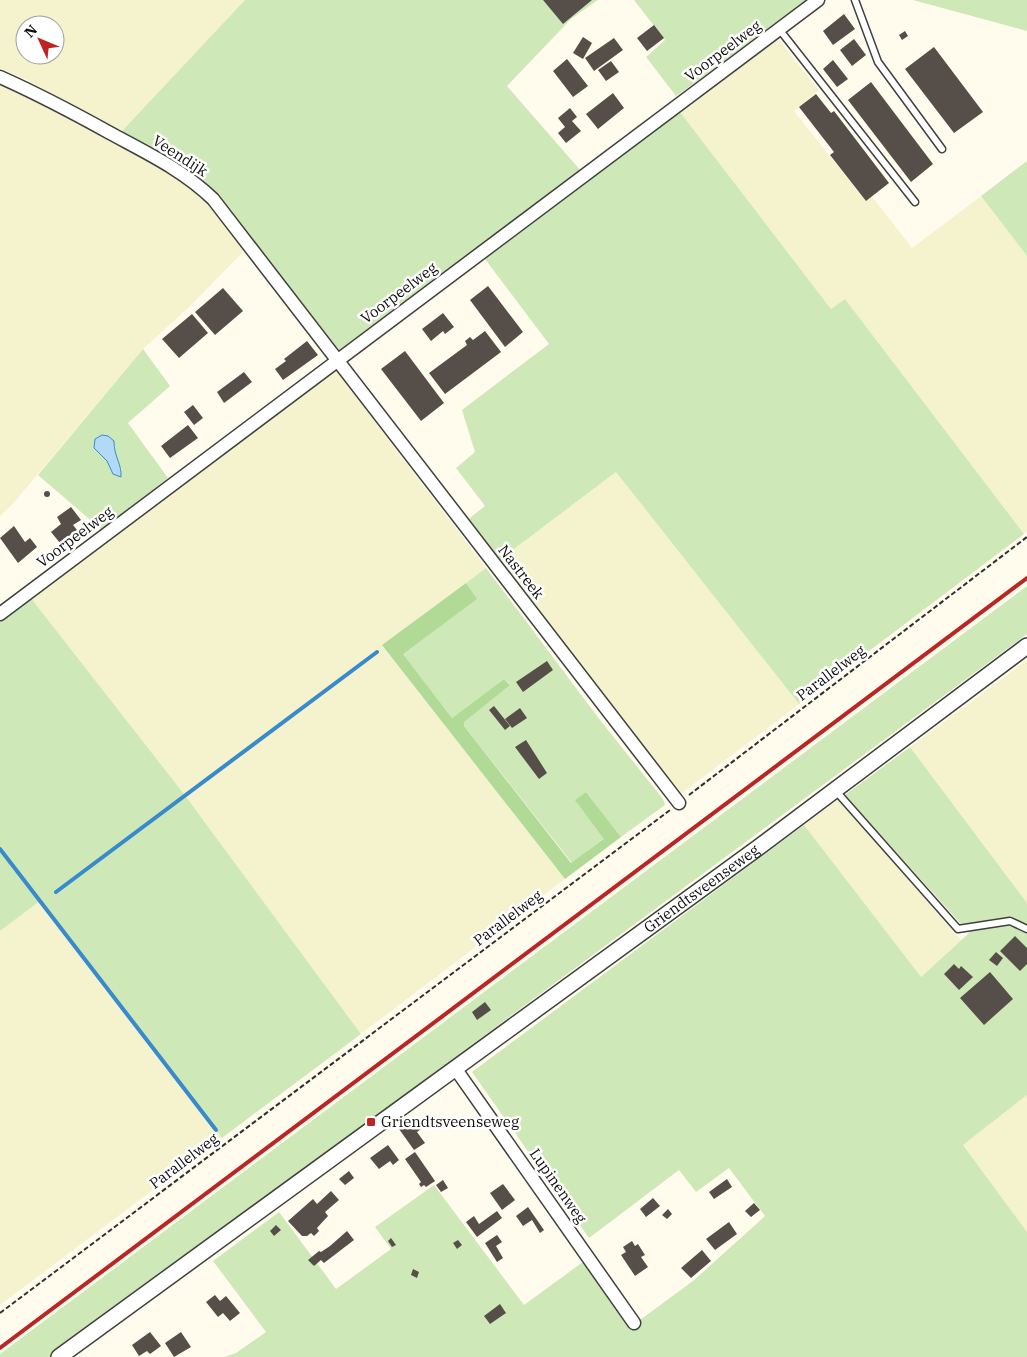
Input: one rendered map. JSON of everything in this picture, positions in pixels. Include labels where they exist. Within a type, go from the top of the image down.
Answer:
[{"type":"street","name":"Voorpeelweg","points":[[0,614],[818,0]]},
{"type":"street","name":"Veendijk","points":[[0,77],[69,111],[171,166],[193,180],[213,199],[337,360]]},
{"type":"street","name":"Nastreek","points":[[337,360],[679,803]]},
{"type":"street","name":"Griendtsveenseweg","points":[[59,1357],[835,790],[1027,646]]},
{"type":"street","name":"Lupinenweg","points":[[455,1068],[634,1323]]},
{"type":"lane","points":[[855,0],[878,62],[942,149]]},
{"type":"lane","points":[[779,29],[915,202]]},
{"type":"lane","points":[[835,790],[958,929],[1010,921],[1027,929]]},
{"type":"path","name":"Parallelweg","points":[[0,1313],[679,803],[1027,538]]},
{"type":"shaded area","points":[[0,0],[245,0],[121,132],[29,81],[0,68]]},
{"type":"shaded area","points":[[778,39],[819,90],[794,111],[859,193],[866,189],[912,248],[981,196],[1027,256],[1027,531],[1024,534],[845,299],[831,309],[680,112]]},
{"type":"shaded area","points":[[0,83],[113,141],[192,186],[222,219],[244,251],[189,307],[143,349],[11,506],[0,516]]},
{"type":"shaded area","points":[[333,370],[337,372],[486,568],[382,645],[565,879],[361,1034],[184,794],[30,597]]},
{"type":"shaded area","points":[[616,472],[799,704],[677,797],[498,561]]},
{"type":"shaded area","points":[[1027,660],[1027,903],[910,747]]},
{"type":"shaded area","points":[[838,800],[961,940],[920,978],[804,825]]},
{"type":"shaded area","points":[[40,901],[115,1002],[222,1138],[0,1305],[0,931]]},
{"type":"shaded area","points":[[1027,1095],[1027,1232],[963,1145]]},
{"type":"green space","points":[[245,0],[598,0],[571,19],[507,86],[581,171],[340,351],[209,186],[197,175],[121,132]]},
{"type":"green space","points":[[634,0],[809,0],[676,96],[646,57],[665,40]]},
{"type":"green space","points":[[913,0],[1027,0],[1027,31]]},
{"type":"green space","points":[[680,112],[831,309],[845,299],[1024,534],[799,704],[616,472],[498,561],[466,521],[485,506],[456,468],[475,452],[462,410],[549,344],[485,259]]},
{"type":"green space","points":[[1027,161],[1027,256],[981,196]]},
{"type":"green space","points":[[143,349],[170,386],[128,423],[168,478],[102,530],[38,475]],"holes":[[[114,441],[115,457],[122,470],[113,474],[107,461],[94,448]]]},
{"type":"green space","points":[[486,568],[600,720],[663,799],[665,805],[621,837],[586,792],[576,800],[605,839],[572,863],[464,726],[463,722],[510,684],[504,679],[452,718],[402,653],[476,599],[466,583]]},
{"type":"green space","points":[[466,583],[477,599],[403,654],[452,718],[504,679],[510,685],[464,722],[464,726],[571,863],[604,839],[575,800],[586,792],[621,837],[565,879],[382,645]]},
{"type":"green space","points":[[1027,586],[1027,634],[424,1080],[410,1094],[49,1357],[0,1357],[0,1354]]},
{"type":"green space","points":[[30,597],[184,794],[361,1034],[222,1138],[115,1002],[40,901],[0,931],[0,619]]},
{"type":"green space","points":[[910,747],[1027,903],[1027,1095],[963,1145],[1027,1232],[1027,1357],[224,1357],[236,1353],[266,1332],[213,1261],[279,1212],[336,1289],[391,1249],[375,1227],[434,1185],[524,1305],[583,1262],[629,1328],[693,1281],[765,1216],[729,1168],[696,1192],[679,1170],[589,1238],[472,1072],[804,825],[921,977],[969,933],[845,795]]},
{"type":"water","points":[[102,435],[108,436],[114,441],[121,477],[113,474],[107,461],[94,448],[95,439]]},
{"type":"building","points":[[543,0],[592,0],[563,24]]},
{"type":"building","points":[[844,14],[855,29],[833,45],[823,31]]},
{"type":"building","points":[[654,25],[664,38],[647,51],[637,38]]},
{"type":"building","points":[[905,31],[908,36],[902,40],[899,35]]},
{"type":"building","points":[[583,37],[592,43],[583,59],[573,53]]},
{"type":"building","points":[[614,38],[623,50],[594,71],[585,58]]},
{"type":"building","points":[[854,39],[866,55],[852,66],[840,50]]},
{"type":"building","points":[[934,47],[983,112],[954,133],[905,69]]},
{"type":"building","points":[[567,59],[588,86],[573,97],[553,71]]},
{"type":"building","points":[[833,60],[848,79],[837,87],[823,69]]},
{"type":"building","points":[[611,61],[619,72],[606,81],[598,70]]},
{"type":"building","points":[[871,82],[933,164],[911,182],[848,100]]},
{"type":"building","points":[[613,93],[624,108],[598,129],[586,114]]},
{"type":"building","points":[[816,94],[831,113],[834,111],[889,183],[866,201],[830,155],[834,152],[799,107]]},
{"type":"building","points":[[570,108],[577,117],[572,121],[581,131],[566,143],[558,133],[565,127],[558,118]]},
{"type":"building","points":[[488,286],[523,332],[505,347],[470,300]]},
{"type":"building","points":[[223,288],[243,311],[215,335],[195,312]]},
{"type":"building","points":[[443,313],[454,327],[445,334],[443,331],[431,341],[422,329]]},
{"type":"building","points":[[192,314],[208,333],[179,358],[162,339]]},
{"type":"building","points":[[485,331],[501,352],[445,394],[429,373],[467,345],[465,341],[470,337],[473,340]]},
{"type":"building","points":[[307,341],[318,355],[283,380],[275,369],[286,361],[284,359]]},
{"type":"building","points":[[405,351],[444,403],[421,421],[381,369]]},
{"type":"building","points":[[244,372],[252,382],[224,403],[217,392]]},
{"type":"building","points":[[193,405],[203,418],[194,425],[184,412]]},
{"type":"building","points":[[188,425],[198,438],[170,458],[161,446]]},
{"type":"building","points":[[47,491],[50,494],[47,497],[44,494]]},
{"type":"building","points":[[71,507],[81,520],[73,525],[77,530],[60,543],[51,532],[61,524],[57,517]]},
{"type":"building","points":[[14,526],[25,542],[30,538],[37,547],[18,563],[0,538]]},
{"type":"building","points":[[547,661],[553,670],[523,692],[516,682]]},
{"type":"building","points":[[494,706],[510,726],[505,730],[489,710]]},
{"type":"building","points":[[520,708],[527,718],[512,728],[505,719]]},
{"type":"building","points":[[526,740],[547,773],[539,779],[515,747]]},
{"type":"building","points":[[1015,936],[1027,948],[1027,964],[1020,971],[1000,951]]},
{"type":"building","points":[[996,952],[1003,958],[997,966],[989,960]]},
{"type":"building","points":[[954,964],[959,969],[961,966],[973,977],[959,990],[944,974]]},
{"type":"building","points":[[990,972],[1013,999],[984,1025],[960,998]]},
{"type":"building","points":[[485,1002],[491,1010],[477,1020],[472,1012]]},
{"type":"building","points":[[414,1119],[421,1129],[417,1132],[425,1143],[414,1150],[399,1129]]},
{"type":"building","points":[[388,1145],[399,1160],[393,1165],[390,1161],[379,1169],[370,1158]]},
{"type":"building","points":[[415,1152],[435,1181],[426,1187],[424,1185],[421,1187],[419,1184],[421,1182],[405,1159]]},
{"type":"building","points":[[349,1171],[354,1178],[345,1185],[339,1179]]},
{"type":"building","points":[[727,1179],[732,1187],[714,1199],[709,1192]]},
{"type":"building","points":[[443,1180],[448,1188],[441,1192],[436,1185]]},
{"type":"building","points":[[503,1184],[515,1200],[502,1210],[490,1193]]},
{"type":"building","points":[[331,1191],[339,1200],[325,1212],[328,1216],[317,1228],[319,1231],[314,1236],[311,1233],[307,1236],[302,1236],[288,1221],[313,1199],[317,1204]]},
{"type":"building","points":[[653,1198],[660,1206],[646,1217],[640,1209]]},
{"type":"building","points":[[754,1203],[760,1210],[751,1217],[745,1211]]},
{"type":"building","points":[[528,1207],[544,1230],[540,1233],[532,1220],[523,1226],[516,1216]]},
{"type":"building","points":[[668,1209],[672,1214],[667,1219],[662,1215]]},
{"type":"building","points":[[497,1211],[502,1218],[477,1237],[466,1222],[474,1216],[479,1224]]},
{"type":"building","points":[[729,1222],[737,1234],[715,1250],[706,1239]]},
{"type":"building","points":[[276,1225],[281,1230],[274,1236],[270,1231]]},
{"type":"building","points":[[347,1231],[354,1240],[324,1263],[321,1260],[314,1266],[308,1260],[319,1251],[321,1252],[330,1246]]},
{"type":"building","points":[[497,1235],[502,1242],[496,1246],[503,1258],[497,1262],[485,1243]]},
{"type":"building","points":[[391,1238],[396,1245],[392,1247],[388,1241]]},
{"type":"building","points":[[458,1240],[462,1245],[457,1249],[453,1243]]},
{"type":"building","points":[[632,1241],[635,1246],[638,1244],[645,1255],[641,1257],[648,1267],[635,1276],[621,1255],[626,1252],[623,1247]]},
{"type":"building","points":[[702,1250],[711,1261],[691,1278],[681,1268]]},
{"type":"building","points":[[413,1269],[419,1272],[417,1278],[411,1275]]},
{"type":"building","points":[[215,1295],[220,1301],[226,1296],[240,1313],[230,1321],[223,1313],[218,1317],[206,1302]]},
{"type":"building","points":[[500,1304],[506,1313],[490,1324],[484,1316]]},
{"type":"building","points":[[150,1332],[161,1346],[150,1354],[147,1351],[139,1356],[132,1345]]},
{"type":"building","points":[[181,1332],[191,1347],[174,1357],[165,1343]]},
{"type":"waterway","points":[[56,892],[377,652]]},
{"type":"waterway","points":[[0,849],[216,1130]]},
{"type":"railway","points":[[0,1348],[1027,578]]},
{"type":"place","name":"Griendtsveenseweg","points":[[371,1122]]}]
